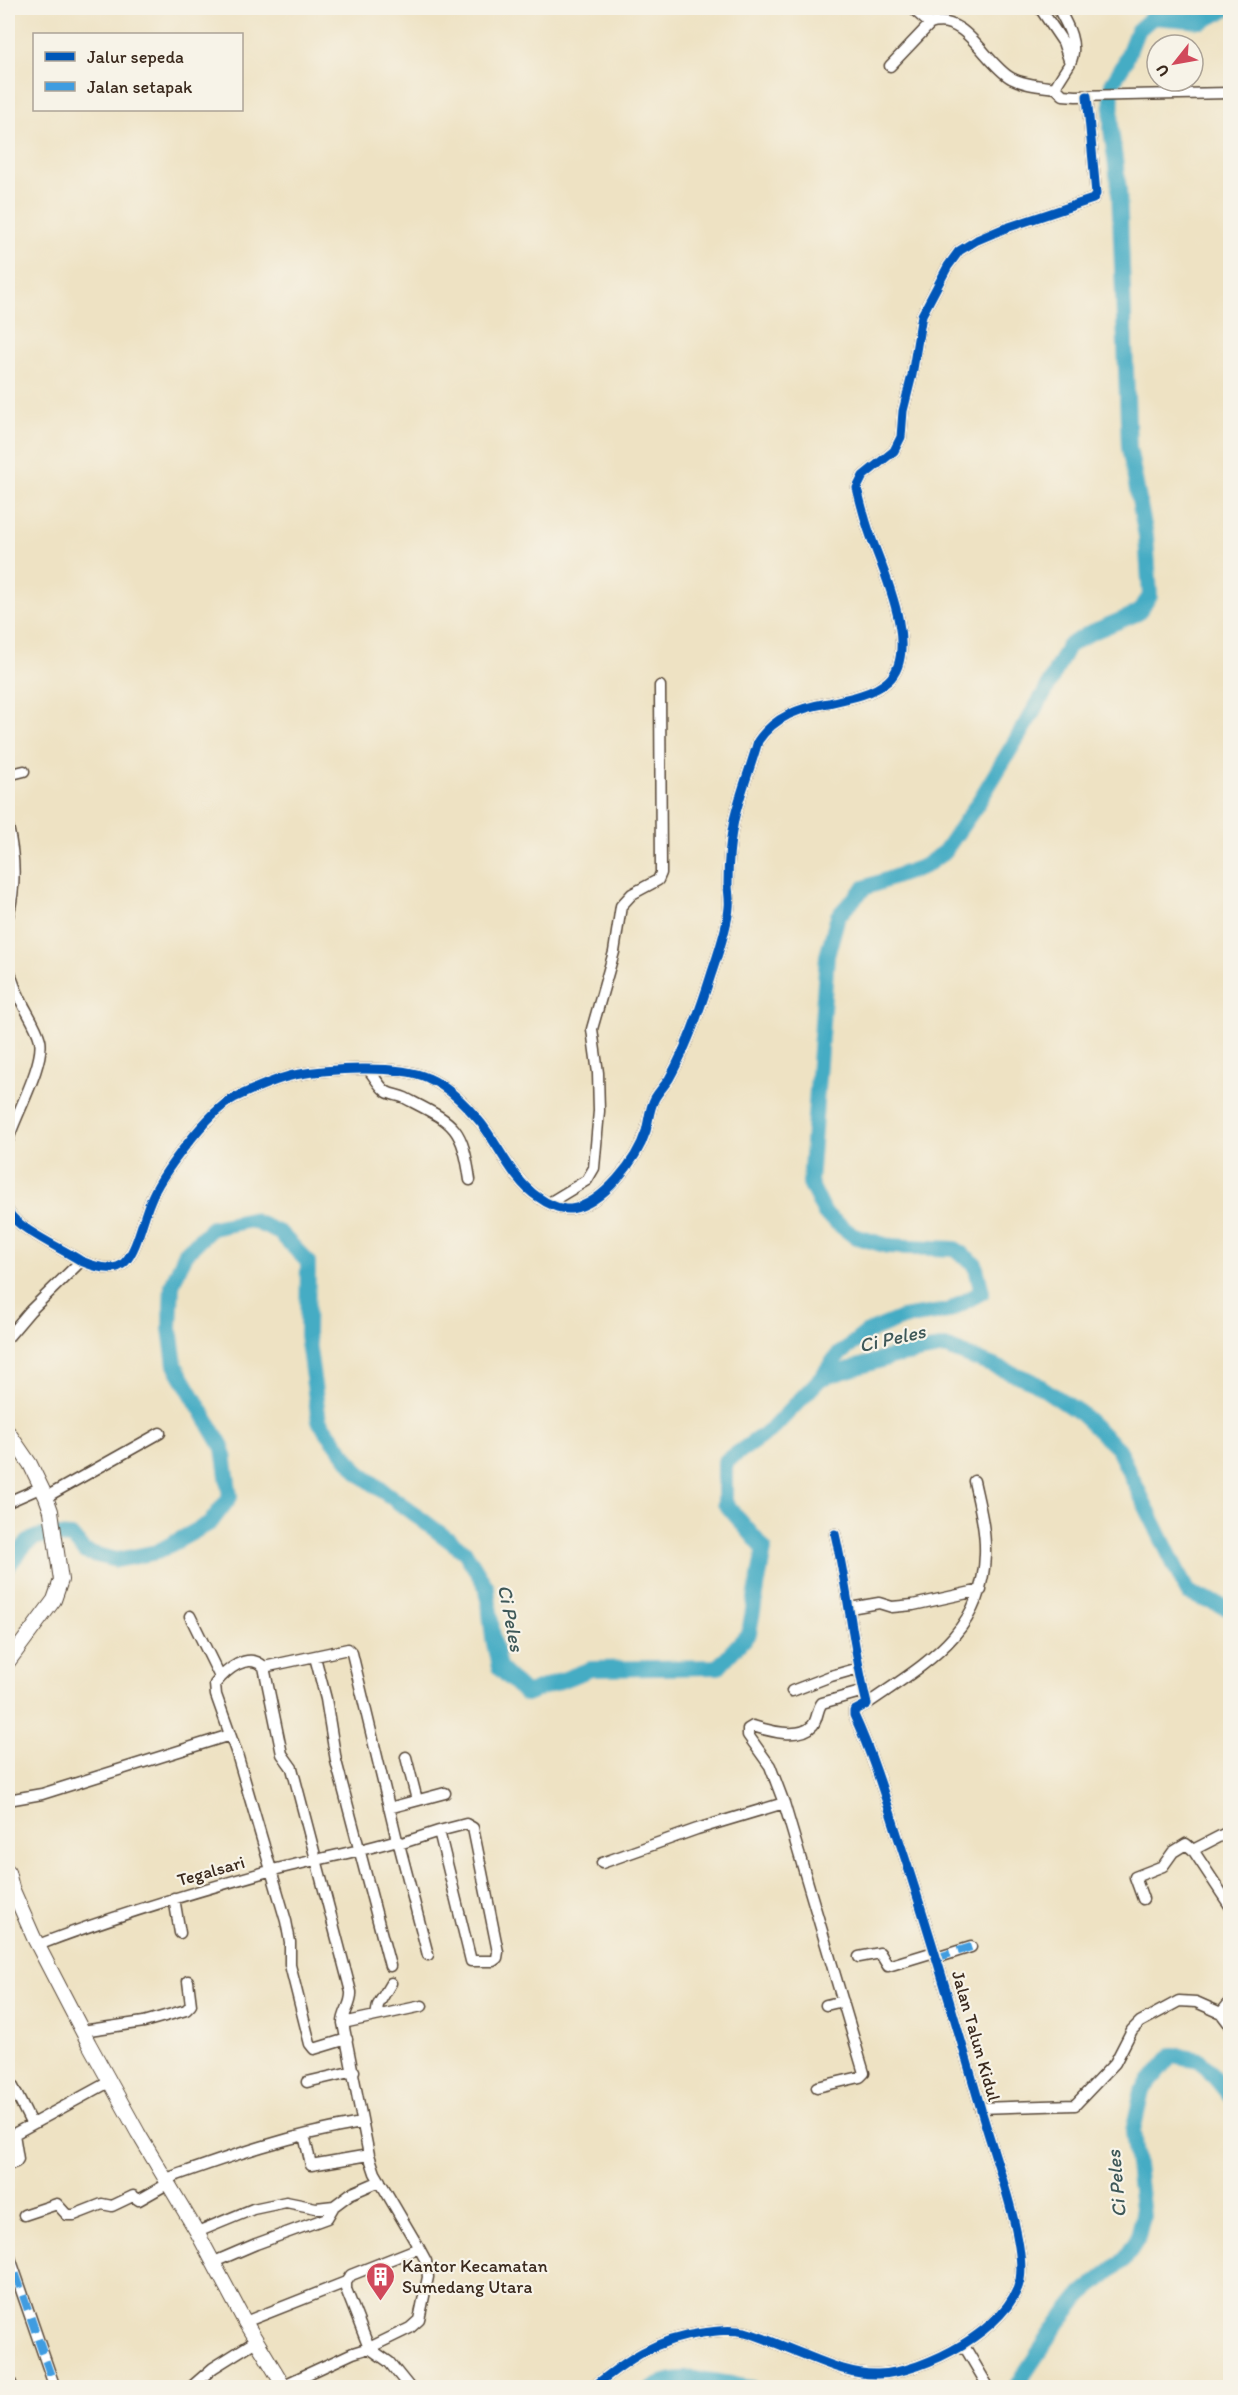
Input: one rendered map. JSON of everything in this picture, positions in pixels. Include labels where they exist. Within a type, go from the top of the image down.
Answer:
[{"type":"main road","points":[[8,1432],[30,1464],[51,1511],[61,1580],[59,1591],[8,1662]]},
{"type":"main road","points":[[8,1872],[10,1888],[109,2082],[197,2232],[245,2322],[284,2386]]},
{"type":"street","points":[[912,8],[930,24]]},
{"type":"street","points":[[1040,8],[1063,42],[1070,63]]},
{"type":"street","points":[[1056,88],[1070,63],[1074,49],[1073,40],[1058,8]]},
{"type":"street","points":[[890,66],[930,24],[947,22],[961,29],[973,39],[986,57],[1000,71],[1014,80],[1056,88],[1063,94],[1101,96],[1230,93]]},
{"type":"street","points":[[8,1211],[11,1218],[21,1226],[81,1261],[110,1268],[125,1262],[159,1184],[200,1129],[221,1107],[233,1099],[295,1075],[354,1069],[393,1070],[426,1077],[443,1087],[465,1104],[483,1126],[525,1188],[549,1203],[570,1209],[603,1192],[619,1177],[633,1159],[646,1131],[648,1115],[655,1099],[669,1078],[712,973],[729,907],[728,868],[735,819],[758,741],[766,730],[794,711],[840,701],[888,681],[899,660],[901,639],[896,604],[870,534],[857,488],[862,476],[894,451],[901,437],[903,411],[922,315],[948,266],[959,251],[1003,229],[1093,199],[1096,194],[1087,96]]},
{"type":"street","points":[[549,1203],[587,1180],[594,1168],[599,1111],[598,1073],[592,1029],[614,952],[621,906],[632,894],[658,880],[661,873],[660,686]]},
{"type":"street","points":[[8,775],[24,771]]},
{"type":"street","points":[[8,827],[14,858],[14,886],[8,916]]},
{"type":"street","points":[[8,964],[18,995],[40,1039],[40,1050],[26,1097],[15,1118],[8,1140]]},
{"type":"street","points":[[369,1070],[388,1093],[401,1096],[449,1122],[459,1133],[464,1145],[470,1180]]},
{"type":"street","points":[[8,1337],[30,1311],[81,1261]]},
{"type":"street","points":[[8,1502],[44,1492],[160,1433]]},
{"type":"street","points":[[835,1534],[867,1704],[939,1652],[959,1632],[976,1606],[981,1590],[986,1552],[974,1481]]},
{"type":"street","points":[[850,1608],[879,1603],[892,1607],[913,1605],[981,1590]]},
{"type":"street","points":[[190,1616],[220,1677]]},
{"type":"street","points":[[264,1667],[348,1649],[352,1653],[389,1808],[429,1955]]},
{"type":"street","points":[[315,1657],[330,1719],[336,1761],[390,1966]]},
{"type":"street","points":[[284,2386],[410,2328],[419,2320],[428,2277],[426,2261],[375,2173],[369,2155],[361,2123],[354,2071],[347,2039],[343,2023],[343,2018],[352,2001],[351,1992],[292,1768],[282,1754],[264,1667],[258,1661],[249,1659],[220,1677],[215,1684],[216,1695],[286,1921],[290,1942],[290,1965],[312,2048],[347,2039]]},
{"type":"street","points":[[792,1691],[859,1668]]},
{"type":"street","points":[[817,2087],[860,2077],[864,2073],[784,1803],[770,1766],[748,1735],[748,1729],[753,1726],[789,1733],[804,1730],[813,1725],[822,1702],[864,1691]]},
{"type":"street","name":"Jalan Talun Kidul","points":[[592,2388],[655,2345],[679,2336],[731,2330],[747,2333],[827,2364],[866,2374],[899,2372],[944,2355],[963,2344],[996,2319],[1012,2300],[1020,2279],[1018,2242],[935,1955],[893,1821],[857,1723],[854,1711],[867,1704]]},
{"type":"street","points":[[8,1800],[42,1794],[230,1735]]},
{"type":"street","points":[[406,1757],[417,1800]]},
{"type":"street","points":[[389,1808],[445,1793]]},
{"type":"street","points":[[602,1863],[688,1832],[784,1803]]},
{"type":"street","name":"Tegalsari","points":[[38,1945],[99,1922],[271,1871],[466,1824],[472,1828],[498,1952],[497,1959],[493,1961],[473,1963],[471,1961],[439,1831]]},
{"type":"street","points":[[1193,1850],[1230,1831]]},
{"type":"street","points":[[1143,1899],[1135,1880],[1137,1875],[1163,1866],[1173,1852],[1183,1844],[1193,1850],[1230,1906]]},
{"type":"street","points":[[174,1899],[180,1933]]},
{"type":"street","points":[[859,1957],[880,1953],[888,1966],[970,1947]]},
{"type":"street","points":[[82,2031],[144,2022],[186,2010],[191,2005],[188,1981]]},
{"type":"street","points":[[375,2016],[378,2005],[391,1983]]},
{"type":"street","points":[[826,2005],[843,2001]]},
{"type":"street","points":[[980,2108],[1000,2105],[1047,2107],[1075,2105],[1115,2062],[1132,2030],[1140,2022],[1179,2001],[1196,2002],[1221,2013],[1230,2025]]},
{"type":"street","points":[[1221,2013],[1230,2002]]},
{"type":"street","points":[[343,2023],[422,2006]]},
{"type":"street","points":[[307,2082],[354,2071]]},
{"type":"street","points":[[8,2077],[31,2123]]},
{"type":"street","points":[[8,2165],[18,2159],[14,2134],[109,2082]]},
{"type":"street","points":[[24,2214],[59,2204],[67,2215],[74,2215],[102,2204],[112,2206],[133,2196],[139,2200],[167,2181],[243,2151],[361,2123]]},
{"type":"street","points":[[304,2135],[310,2165],[369,2155]]},
{"type":"street","points":[[214,2262],[327,2218],[334,2206],[350,2194],[380,2181]]},
{"type":"street","points":[[197,2232],[253,2209],[286,2202],[316,2208],[334,2206]]},
{"type":"street","points":[[245,2322],[346,2282],[351,2275],[419,2248]]},
{"type":"street","points":[[8,2252],[56,2388]]},
{"type":"street","points":[[346,2282],[346,2289],[369,2348],[389,2362],[410,2388]]},
{"type":"street","points":[[190,2388],[213,2368],[256,2341]]},
{"type":"street","points":[[963,2344],[987,2383]]},
{"type":"street","points":[[8,2377],[13,2388]]},
{"type":"waterway","points":[[821,1378],[837,1356],[866,1333],[902,1318],[948,1311],[982,1292],[975,1264],[955,1249],[888,1246],[854,1236],[825,1214],[810,1183],[827,956],[838,916],[864,888],[925,866],[944,852],[978,803],[1045,692],[1068,646],[1090,633],[1138,613],[1150,596],[1146,536],[1129,448],[1119,189],[1111,129],[1112,84],[1125,62],[1137,31],[1153,17],[1202,21],[1229,8]]},
{"type":"waterway","name":"Ci Peles","points":[[8,1566],[28,1542],[40,1536],[72,1537],[85,1552],[117,1560],[157,1552],[210,1523],[230,1497],[223,1448],[175,1365],[170,1328],[172,1285],[185,1254],[212,1228],[251,1220],[280,1233],[308,1262],[307,1335],[319,1421],[359,1473],[465,1552],[487,1588],[499,1668],[526,1694],[591,1669],[718,1667],[749,1633],[764,1549],[725,1503],[725,1462],[773,1428],[821,1378],[891,1357],[945,1347],[1032,1381],[1080,1413],[1118,1449],[1188,1593],[1230,1609]]},
{"type":"waterway","name":"Ci Peles","points":[[1015,2388],[1059,2322],[1082,2294],[1125,2259],[1137,2240],[1143,2216],[1133,2131],[1142,2091],[1172,2055],[1200,2060],[1230,2096]]},
{"type":"waterway","name":"Ci Peles","points":[[653,2388],[663,2383],[687,2379],[700,2379],[751,2388]]},
{"type":"marked path","points":[[936,1958],[971,1947]]},
{"type":"marked path","points":[[8,2252],[55,2388]]},
{"type":"cycle path","points":[[8,1211],[13,1218],[30,1231],[81,1261],[103,1268],[120,1266],[133,1250],[155,1190],[164,1176],[186,1145],[224,1105],[234,1098],[294,1075],[362,1069],[415,1074],[443,1086],[481,1123],[507,1163],[529,1190],[553,1206],[571,1209],[583,1205],[595,1199],[617,1179],[642,1142],[653,1102],[669,1079],[682,1054],[698,1015],[719,951],[728,915],[731,835],[739,800],[758,741],[772,725],[789,714],[868,693],[888,681],[897,668],[901,650],[896,610],[857,488],[863,476],[894,451],[901,437],[903,411],[912,375],[922,315],[948,266],[959,251],[1003,229],[1093,199],[1096,194],[1087,96]]},
{"type":"cycle path","points":[[592,2388],[617,2368],[656,2346],[686,2336],[723,2331],[752,2334],[848,2370],[868,2374],[897,2372],[941,2356],[963,2345],[983,2331],[1000,2315],[1013,2298],[1020,2280],[1021,2263],[1018,2242],[1007,2194],[920,1904],[878,1775],[854,1715],[854,1711],[867,1704],[835,1534]]},
{"type":"place","name":"Kantor Kecamatan Sumedang Utara","points":[[381,2302]]}]
